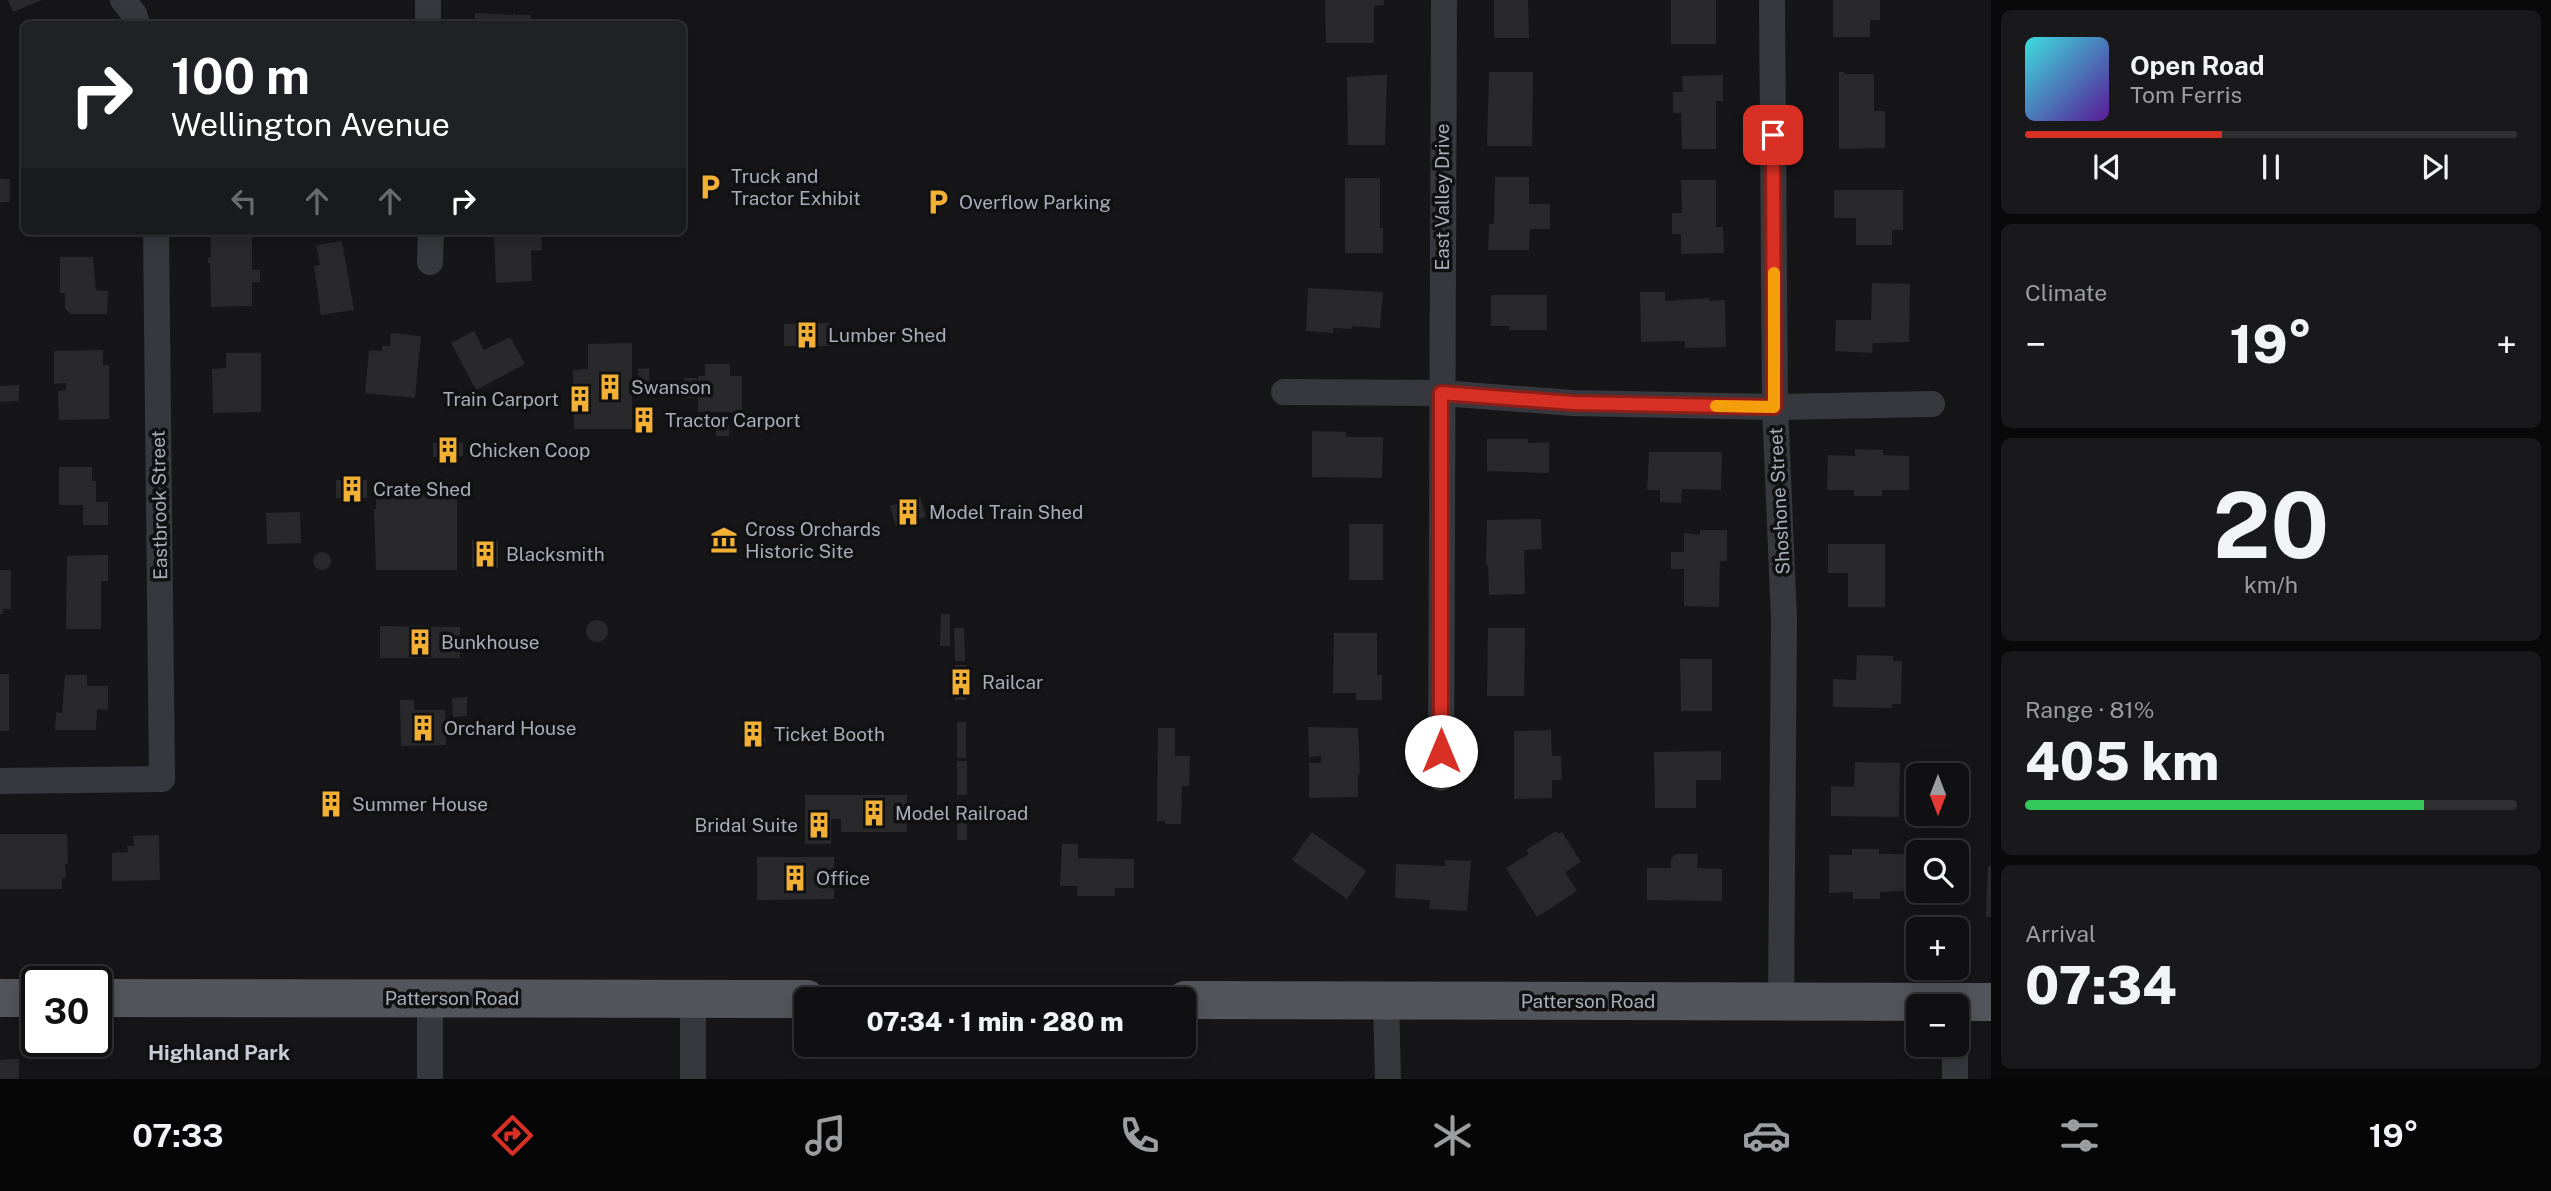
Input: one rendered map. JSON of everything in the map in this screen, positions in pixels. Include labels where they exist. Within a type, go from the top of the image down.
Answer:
[{"type":"main road","points":[[0,998],[21,998]]},
{"type":"main road","name":"Patterson Road","points":[[112,998],[794,999]]},
{"type":"main road","name":"Patterson Road","points":[[1196,1000],[1906,1003]]},
{"type":"street","points":[[123,0],[136,21]]},
{"type":"street","points":[[428,0],[428,21]]},
{"type":"street","name":"East Valley Drive","points":[[1441,778],[1444,0]]},
{"type":"street","name":"Shoshone Street","points":[[1772,0],[1774,407],[1784,619],[1781,1002]]},
{"type":"street","name":"Eastbrook Street","points":[[0,781],[162,779],[156,235]]},
{"type":"street","points":[[430,262],[431,235]]},
{"type":"street","points":[[1284,392],[1441,393],[1573,403],[1774,407],[1932,404]]},
{"type":"street","points":[[430,998],[430,1079]]},
{"type":"street","points":[[693,999],[693,1079]]},
{"type":"street","points":[[1387,1001],[1388,1079]]},
{"type":"street","points":[[1955,1057],[1955,1079]]},
{"type":"building","points":[[8,0],[42,0],[13,12]]},
{"type":"building","points":[[1325,0],[1384,0],[1384,5],[1374,6],[1374,43],[1326,43]]},
{"type":"building","points":[[1494,0],[1528,0],[1529,38],[1494,38]]},
{"type":"building","points":[[1671,0],[1716,0],[1716,44],[1671,44]]},
{"type":"building","points":[[1833,0],[1880,0],[1880,20],[1870,20],[1870,37],[1833,37]]},
{"type":"building","points":[[513,12],[515,15],[531,15],[531,21],[475,21],[475,13],[513,15]]},
{"type":"building","points":[[1489,72],[1533,72],[1532,146],[1487,146]]},
{"type":"building","points":[[1839,72],[1874,74],[1874,111],[1885,111],[1885,148],[1839,149]]},
{"type":"building","points":[[1387,75],[1385,145],[1348,145],[1347,77]]},
{"type":"building","points":[[1723,75],[1723,101],[1716,101],[1716,149],[1682,149],[1681,113],[1673,113],[1673,92],[1683,92],[1682,76]]},
{"type":"building","points":[[1495,177],[1529,177],[1529,204],[1550,204],[1550,229],[1530,229],[1529,250],[1488,250],[1489,224],[1494,224]]},
{"type":"building","points":[[1345,178],[1380,178],[1383,253],[1345,253]]},
{"type":"building","points":[[0,179],[10,179],[10,202],[0,202]]},
{"type":"building","points":[[1681,180],[1716,180],[1716,227],[1723,227],[1724,253],[1681,254],[1681,234],[1672,234],[1672,213],[1682,213]]},
{"type":"building","points":[[1834,190],[1903,190],[1903,230],[1892,230],[1892,245],[1856,245],[1856,218],[1834,218]]},
{"type":"building","points":[[210,235],[252,235],[252,270],[260,270],[260,282],[252,282],[252,306],[211,307],[208,258],[211,258]]},
{"type":"building","points":[[494,235],[541,235],[542,250],[531,251],[532,281],[496,283]]},
{"type":"building","points":[[342,241],[354,310],[321,315],[314,266],[320,265],[316,245]]},
{"type":"building","points":[[60,257],[93,257],[96,290],[108,291],[107,314],[70,314],[65,308],[65,293],[60,293]]},
{"type":"building","points":[[1872,283],[1910,284],[1909,342],[1873,343],[1872,353],[1835,351],[1836,320],[1871,320]]},
{"type":"building","points":[[1308,288],[1383,292],[1380,328],[1352,326],[1352,329],[1333,328],[1333,333],[1306,331]]},
{"type":"building","points":[[1640,292],[1665,292],[1665,301],[1709,298],[1709,301],[1725,300],[1726,347],[1685,348],[1685,341],[1641,342]]},
{"type":"building","points":[[1491,295],[1547,295],[1547,330],[1509,330],[1509,326],[1491,326]]},
{"type":"building","name":"Lumber Shed","points":[[830,323],[831,346],[784,346],[784,324]]},
{"type":"building","points":[[474,331],[484,350],[510,337],[525,364],[476,390],[451,343]]},
{"type":"building","points":[[391,333],[421,336],[415,398],[365,393],[369,350],[382,351],[382,346],[390,346]]},
{"type":"building","name":"Swanson","points":[[632,343],[632,429],[574,429],[573,370],[588,369],[588,344]]},
{"type":"building","points":[[103,350],[103,365],[109,365],[109,419],[59,420],[58,391],[66,390],[66,383],[54,384],[54,351]]},
{"type":"building","points":[[226,353],[261,353],[261,412],[213,413],[212,369],[226,368]]},
{"type":"building","points":[[705,364],[730,364],[730,376],[742,376],[742,412],[698,412],[698,376],[705,376]]},
{"type":"building","name":"Tractor Carport","points":[[649,368],[650,393],[639,393],[638,369]]},
{"type":"building","points":[[684,378],[697,378],[697,398],[684,398]]},
{"type":"building","points":[[19,385],[19,401],[0,402],[0,386]]},
{"type":"building","name":"Tractor Carport","points":[[638,407],[650,407],[650,433],[638,434]]},
{"type":"building","points":[[716,424],[729,425],[729,436],[716,436]]},
{"type":"building","points":[[1312,431],[1346,432],[1346,437],[1383,437],[1382,478],[1312,477]]},
{"type":"building","points":[[1487,439],[1549,442],[1549,473],[1487,471]]},
{"type":"building","name":"Chicken Coop","points":[[433,443],[463,443],[463,456],[433,457]]},
{"type":"building","points":[[523,443],[525,450],[510,454],[508,447]]},
{"type":"building","points":[[1855,449],[1883,450],[1883,455],[1909,456],[1909,490],[1882,490],[1882,496],[1854,496],[1854,490],[1827,490],[1828,455],[1855,456]]},
{"type":"building","points":[[1649,452],[1722,452],[1721,490],[1682,489],[1681,503],[1660,502],[1660,490],[1647,490]]},
{"type":"building","points":[[59,467],[92,467],[92,481],[96,481],[96,502],[108,502],[108,525],[83,525],[83,505],[59,505]]},
{"type":"building","name":"Crate Shed","points":[[336,480],[367,480],[367,498],[336,498]]},
{"type":"building","points":[[376,493],[457,493],[457,570],[376,570]]},
{"type":"building","name":"Model Train Shed","points":[[920,497],[926,517],[896,526],[890,506]]},
{"type":"building","points":[[300,512],[301,543],[267,544],[266,513]]},
{"type":"building","points":[[1541,519],[1542,549],[1524,550],[1525,594],[1489,595],[1486,565],[1487,520]]},
{"type":"building","points":[[1349,524],[1383,524],[1383,580],[1349,580]]},
{"type":"building","points":[[1700,530],[1727,530],[1727,561],[1720,561],[1719,607],[1684,606],[1684,569],[1671,569],[1671,552],[1684,552],[1684,533],[1700,535]]},
{"type":"building","name":"Blacksmith","points":[[472,540],[498,540],[498,568],[472,568]]},
{"type":"building","points":[[1828,544],[1885,544],[1885,607],[1848,607],[1848,573],[1828,573]]},
{"type":"building","points":[[322,552],[328,555],[331,561],[328,567],[322,570],[316,567],[313,561],[316,555]]},
{"type":"building","points":[[108,555],[108,581],[101,581],[101,629],[66,629],[67,556]]},
{"type":"building","points":[[0,570],[11,570],[11,609],[3,609],[3,614],[0,614]]},
{"type":"building","name":"Railcar","points":[[941,614],[950,614],[950,646],[940,646]]},
{"type":"building","points":[[597,620],[605,623],[608,631],[605,639],[597,642],[589,639],[586,631],[589,623]]},
{"type":"building","name":"Bunkhouse","points":[[380,626],[460,627],[460,658],[380,658]]},
{"type":"building","name":"Railcar","points":[[954,628],[964,628],[965,661],[955,661]]},
{"type":"building","points":[[1488,628],[1525,628],[1524,696],[1487,696]]},
{"type":"building","points":[[1334,633],[1377,633],[1377,675],[1382,675],[1382,700],[1356,700],[1356,693],[1333,693]]},
{"type":"building","points":[[1857,655],[1893,656],[1893,661],[1902,661],[1901,704],[1892,704],[1892,708],[1833,707],[1833,679],[1856,680]]},
{"type":"building","points":[[1680,659],[1712,659],[1712,711],[1681,711]]},
{"type":"building","name":"Railcar","points":[[955,665],[966,665],[966,700],[955,700]]},
{"type":"building","points":[[0,674],[9,674],[9,731],[0,731]]},
{"type":"building","points":[[65,675],[87,675],[87,686],[108,686],[108,710],[97,709],[96,730],[55,730],[56,712],[62,713]]},
{"type":"building","points":[[467,697],[467,716],[453,717],[452,698]]},
{"type":"building","name":"Orchard House","points":[[400,700],[414,700],[414,710],[445,710],[446,745],[401,746]]},
{"type":"building","name":"Ticket Booth","points":[[760,722],[766,741],[746,746],[741,727]]},
{"type":"building","points":[[957,722],[966,722],[966,758],[957,758]]},
{"type":"building","points":[[1308,727],[1358,728],[1358,797],[1309,798],[1309,763],[1321,763],[1321,756],[1309,757]]},
{"type":"building","points":[[1158,728],[1175,728],[1175,756],[1190,756],[1189,786],[1182,786],[1181,824],[1157,821]]},
{"type":"building","points":[[1551,730],[1552,756],[1561,756],[1562,780],[1552,780],[1552,798],[1514,799],[1514,731]]},
{"type":"building","points":[[1721,751],[1721,780],[1696,780],[1696,808],[1655,808],[1654,752]]},
{"type":"building","points":[[957,761],[967,761],[967,795],[957,795]]},
{"type":"building","points":[[1855,762],[1900,763],[1899,817],[1831,816],[1831,786],[1854,787]]},
{"type":"building","name":"Summer House","points":[[331,795],[339,800],[338,809],[331,813],[324,809],[324,800]]},
{"type":"building","name":"Model Railroad","points":[[805,795],[907,795],[907,832],[841,832],[841,819],[831,819],[831,844],[805,844]]},
{"type":"building","points":[[957,805],[967,805],[967,840],[957,840]]},
{"type":"building","points":[[1556,831],[1558,834],[1562,832],[1581,862],[1565,872],[1577,891],[1537,917],[1506,868],[1529,854],[1526,850]]},
{"type":"building","points":[[1312,832],[1366,871],[1347,899],[1292,860]]},
{"type":"building","points":[[0,834],[67,834],[68,864],[65,864],[66,878],[62,878],[62,889],[0,889]]},
{"type":"building","points":[[159,835],[160,880],[112,881],[112,853],[128,852],[127,846],[134,846],[133,836]]},
{"type":"building","points":[[1062,844],[1078,844],[1078,858],[1134,859],[1134,888],[1115,888],[1115,896],[1077,896],[1077,886],[1060,886]]},
{"type":"building","points":[[1852,849],[1879,849],[1879,854],[1906,854],[1906,891],[1880,892],[1880,899],[1853,899],[1853,892],[1829,893],[1829,855],[1852,855]]},
{"type":"building","points":[[1676,854],[1698,854],[1697,868],[1722,869],[1722,901],[1647,900],[1647,868],[1671,868],[1671,859]]},
{"type":"building","name":"Office","points":[[757,857],[834,857],[834,899],[757,900]]},
{"type":"building","points":[[1445,860],[1471,861],[1467,911],[1429,909],[1430,900],[1395,898],[1396,864],[1445,866]]},
{"type":"building","points":[[1988,866],[1991,866],[1991,917],[1986,917]]},
{"type":"building","points":[[19,1059],[19,1079],[0,1079],[0,1060]]},
{"type":"slow traffic","points":[[1716,406],[1774,407],[1774,273]]},
{"type":"place","name":"Truck and Tractor Exhibit","points":[[710,187]]},
{"type":"place","name":"Overflow Parking","points":[[938,202]]},
{"type":"place","name":"Lumber Shed","points":[[807,335]]},
{"type":"place","name":"Swanson","points":[[610,387]]},
{"type":"place","name":"Train Carport","points":[[580,399]]},
{"type":"place","name":"Tractor Carport","points":[[644,420]]},
{"type":"place","name":"Chicken Coop","points":[[448,450]]},
{"type":"place","name":"Crate Shed","points":[[352,489]]},
{"type":"place","name":"Model Train Shed","points":[[908,512]]},
{"type":"place","name":"Cross Orchards Historic Site","points":[[724,540]]},
{"type":"place","name":"Blacksmith","points":[[485,554]]},
{"type":"place","name":"Bunkhouse","points":[[420,642]]},
{"type":"place","name":"Railcar","points":[[961,682]]},
{"type":"place","name":"Orchard House","points":[[423,728]]},
{"type":"place","name":"Ticket Booth","points":[[753,734]]},
{"type":"place","name":"Summer House","points":[[331,804]]},
{"type":"place","name":"Model Railroad","points":[[874,813]]},
{"type":"place","name":"Bridal Suite","points":[[819,825]]},
{"type":"place","name":"Office","points":[[795,878]]},
{"type":"district","name":"Highland Park","points":[[219,1053]]},
{"type":"route","points":[[1441,751],[1441,393],[1573,403],[1774,407],[1773,135]]}]
